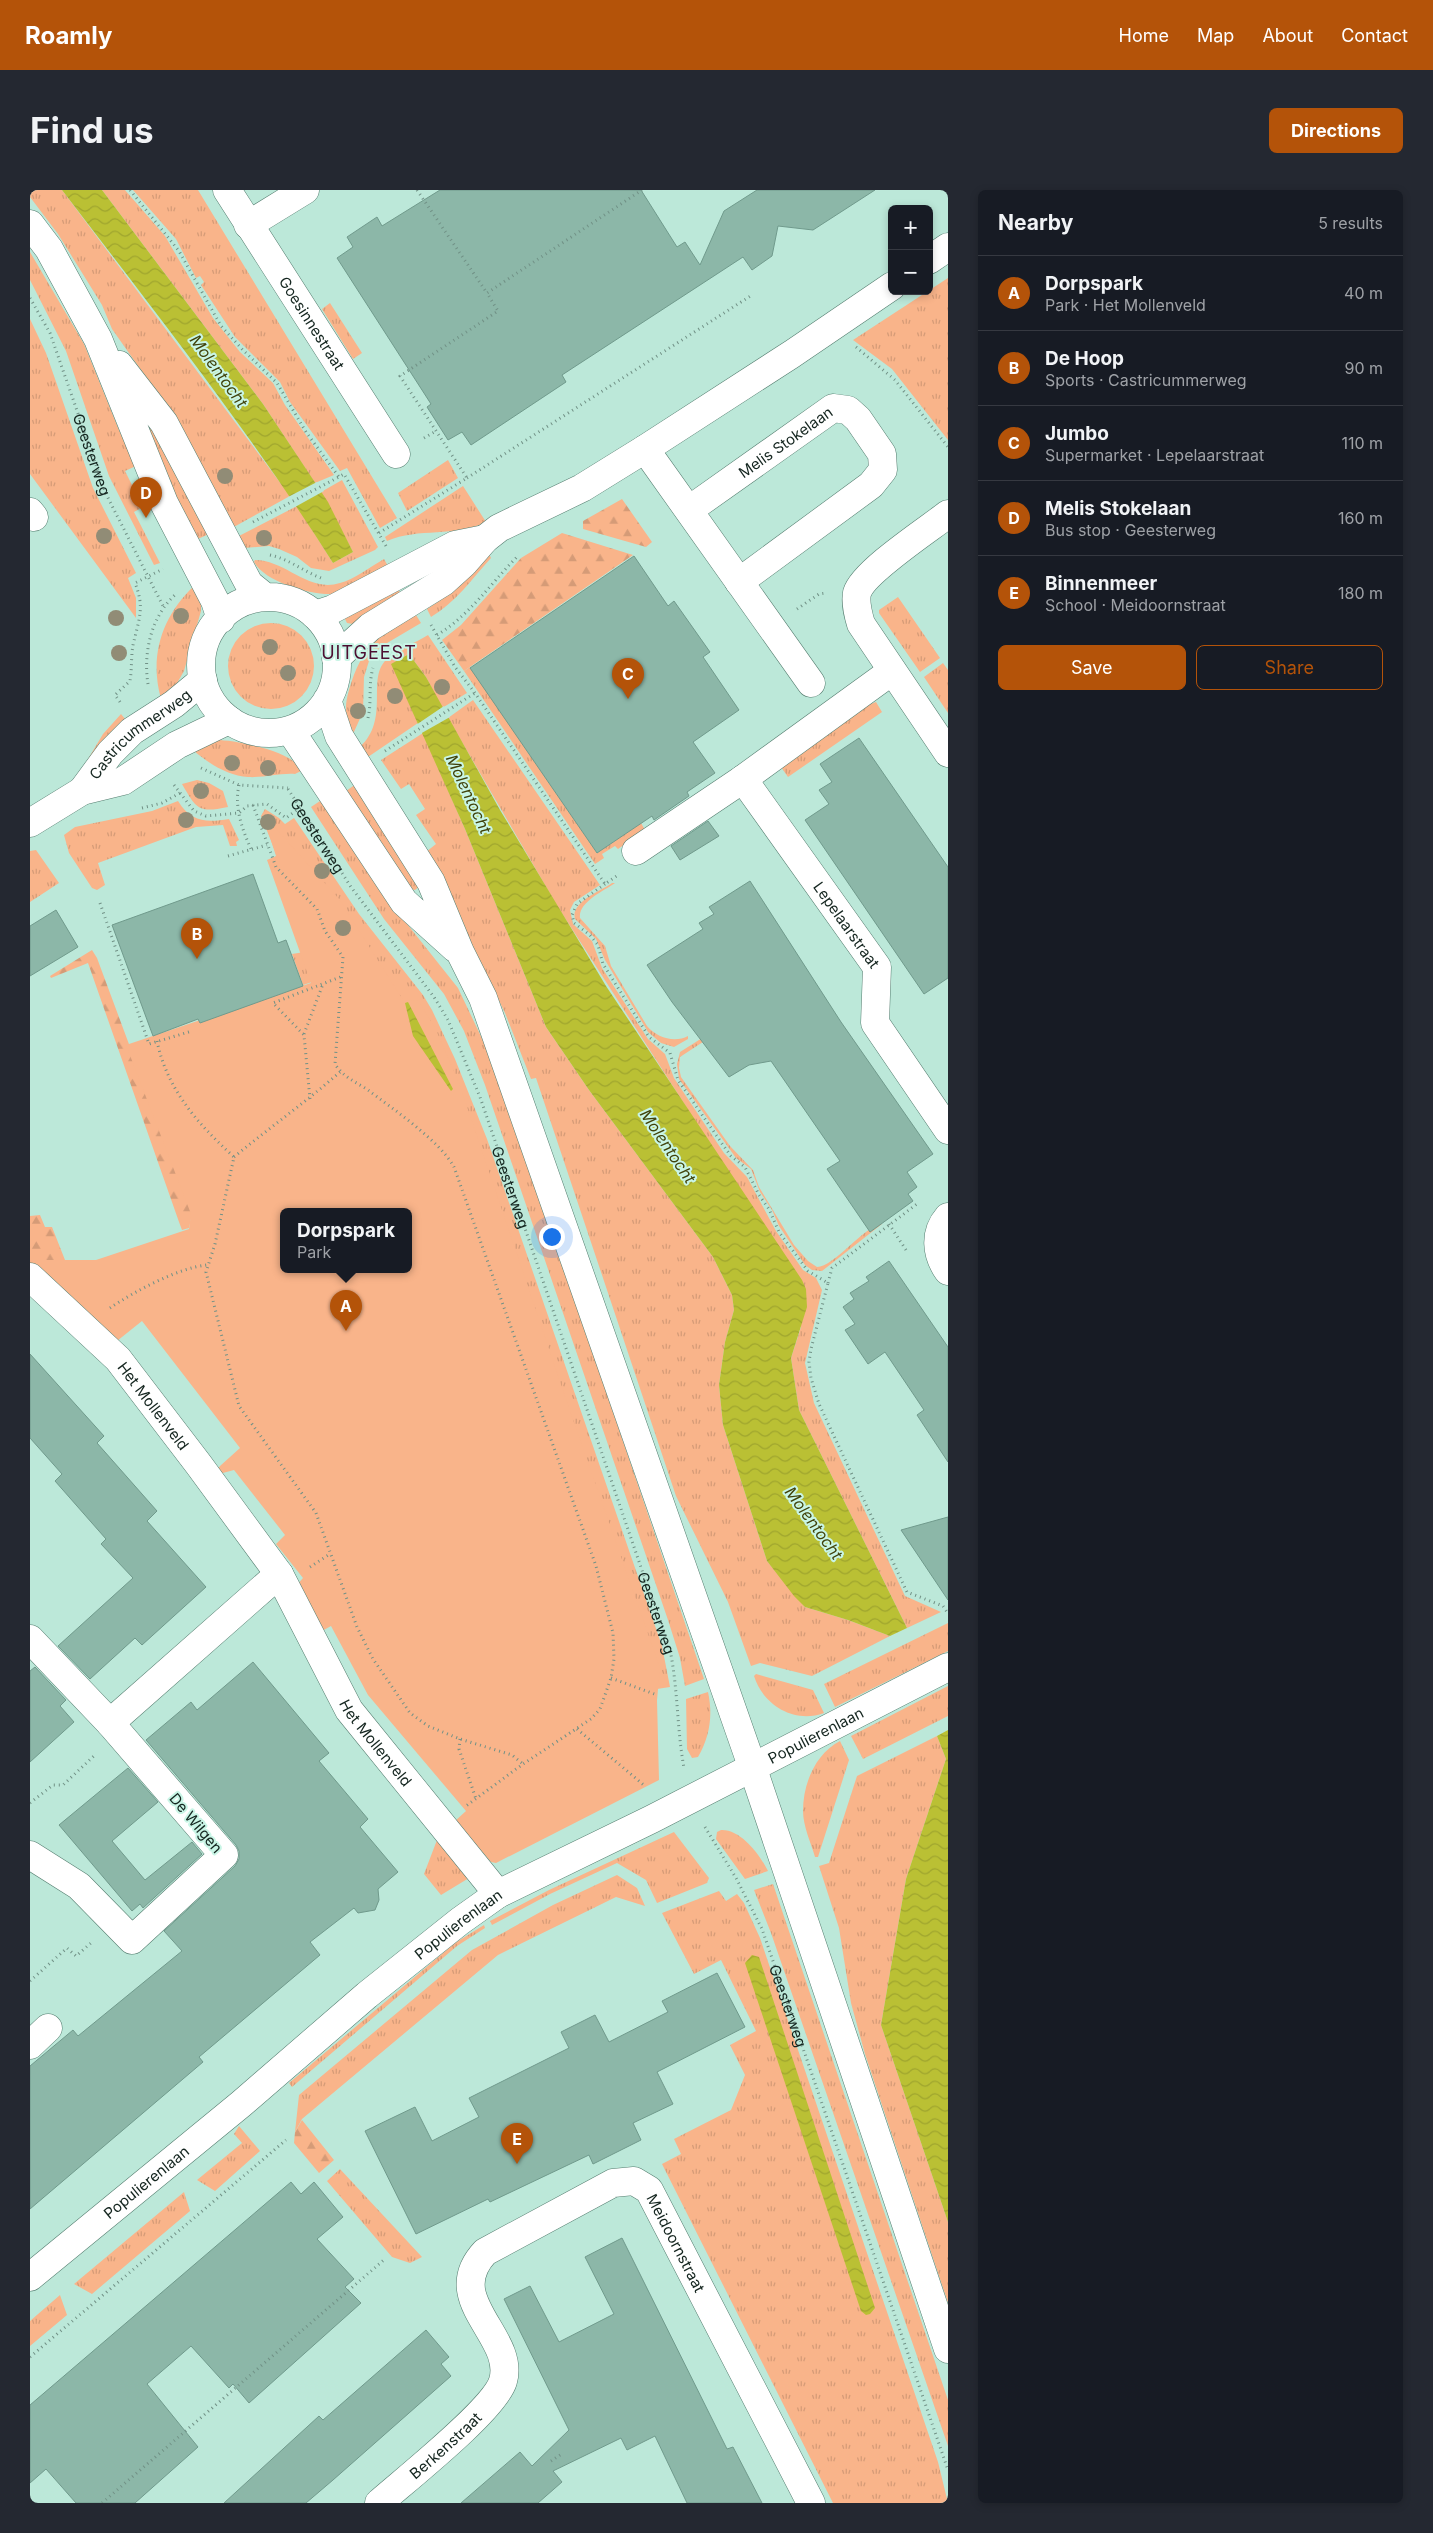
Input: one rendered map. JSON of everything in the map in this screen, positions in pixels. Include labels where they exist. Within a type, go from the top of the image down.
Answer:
[{"type":"street","name":"Goesinnestraat","points":[[227,190],[396,454]]},
{"type":"street","points":[[248,225],[304,190]]},
{"type":"street","points":[[30,224],[50,249],[98,339],[164,503],[215,601],[221,619]]},
{"type":"street","points":[[933,257],[948,248]]},
{"type":"street","points":[[336,658],[370,627],[443,582],[464,564],[485,539],[499,528],[582,488],[646,449],[888,289]]},
{"type":"street","points":[[98,339],[164,423],[249,584],[265,597]]},
{"type":"street","name":"Melis Stokelaan","points":[[689,510],[834,408],[848,410],[858,419],[882,454],[883,470],[871,485],[739,582]]},
{"type":"street","points":[[646,449],[811,683]]},
{"type":"street","points":[[948,514],[880,566],[864,581],[857,592],[856,606],[861,624],[948,753]]},
{"type":"street","points":[[315,615],[333,609],[455,545],[485,539]]},
{"type":"street","points":[[265,597],[285,598],[303,605],[315,615],[330,634],[336,658],[337,672],[332,691],[322,708],[307,722],[290,730],[271,733],[239,727],[228,720],[210,697],[203,680],[202,660],[206,641],[221,619],[229,610],[246,601],[265,597]]},
{"type":"street","points":[[636,851],[743,779],[892,671]]},
{"type":"street","name":"Castricummerweg","points":[[82,791],[110,753],[132,730],[174,704],[203,680]]},
{"type":"street","points":[[327,700],[339,736],[431,882],[460,952],[483,998],[752,1766],[948,2348]]},
{"type":"street","name":"Castricummerweg","points":[[30,823],[82,791],[123,781],[177,744],[228,720]]},
{"type":"street","points":[[290,730],[319,771],[404,902],[460,952]]},
{"type":"street","name":"Lepelaarstraat","points":[[743,779],[877,967],[875,1023],[948,1130]]},
{"type":"street","points":[[948,1217],[942,1224],[938,1234],[939,1249],[948,1271]]},
{"type":"street","name":"Het Mollenveld","points":[[30,1277],[87,1328],[118,1359],[199,1465],[279,1574],[349,1710],[498,1894]]},
{"type":"street","points":[[30,1639],[115,1729],[279,1574]]},
{"type":"street","name":"Populierenlaan","points":[[30,2277],[241,2104],[367,1994],[460,1921],[498,1894],[689,1800],[948,1667]]},
{"type":"street","name":"De Wilgen","points":[[30,1855],[79,1886],[132,1940],[224,1855],[115,1729]]},
{"type":"street","name":"Meidoornstraat","points":[[503,2381],[504,2360],[474,2301],[470,2277],[475,2263],[486,2252],[613,2182],[634,2181],[649,2190],[811,2503]]},
{"type":"street","name":"Berkenstraat","points":[[379,2503],[489,2405],[503,2381]]},
{"type":"path","points":[[417,190],[498,311],[400,376],[467,478]]},
{"type":"path","points":[[487,293],[642,190]]},
{"type":"path","points":[[379,533],[752,295]]},
{"type":"path","name":"Geesterweg","points":[[30,298],[50,333],[106,494],[163,606]]},
{"type":"path","points":[[824,332],[850,342],[896,380],[948,447]]},
{"type":"path","points":[[285,505],[326,482],[339,477]]},
{"type":"path","points":[[437,636],[455,625],[523,551]]},
{"type":"path","points":[[235,558],[260,553],[274,556],[287,560],[307,573],[324,580]]},
{"type":"path","points":[[148,687],[147,650],[163,606],[201,574]]},
{"type":"path","points":[[772,627],[818,594],[857,592]]},
{"type":"path","points":[[425,628],[436,622]]},
{"type":"path","points":[[348,751],[368,720],[372,701],[370,678],[376,662]]},
{"type":"path","points":[[410,734],[474,692]]},
{"type":"path","points":[[200,768],[240,784],[288,788],[319,771]]},
{"type":"path","points":[[240,784],[236,799],[244,833],[251,849]]},
{"type":"path","name":"Geesterweg","points":[[288,788],[352,888],[434,996],[461,1049],[480,1097],[671,1654],[677,1693],[678,1738],[689,1800],[736,1878],[762,1929],[948,2470]]},
{"type":"path","points":[[253,805],[267,845],[282,874],[318,909],[325,931],[343,957],[335,1064],[340,1072],[434,1143],[454,1167],[596,1566],[613,1633],[614,1660],[611,1678],[600,1709],[591,1719],[523,1764],[463,1808]]},
{"type":"path","points":[[228,856],[267,845]]},
{"type":"path","points":[[604,884],[577,904],[572,915],[574,923],[598,945],[603,964],[649,1037],[670,1053],[678,1080],[723,1145],[745,1167],[759,1195],[769,1209],[779,1232],[808,1271],[828,1283]]},
{"type":"path","points":[[100,903],[149,1044],[192,1031]]},
{"type":"path","points":[[304,1034],[273,1003],[343,976]]},
{"type":"path","points":[[310,1099],[304,1034],[323,983]]},
{"type":"path","points":[[157,1042],[171,1083],[183,1103],[197,1121],[234,1157]]},
{"type":"path","points":[[340,1072],[310,1099],[264,1132],[234,1157],[215,1244],[206,1272],[239,1406],[316,1513],[340,1583],[373,1659],[410,1713],[424,1723],[460,1739],[512,1755],[523,1764]]},
{"type":"path","points":[[918,1203],[832,1268],[809,1362],[819,1404],[907,1592],[942,1606],[947,1612]]},
{"type":"path","points":[[87,1328],[127,1297],[194,1266],[207,1265]]},
{"type":"path","points":[[611,1678],[657,1694]]},
{"type":"path","points":[[30,1803],[53,1785],[64,1785],[115,1729]]},
{"type":"path","points":[[577,1729],[646,1787]]},
{"type":"path","points":[[460,1739],[459,1749],[476,1799]]},
{"type":"path","points":[[30,1981],[67,1948],[76,1956],[114,1923]]},
{"type":"path","points":[[30,2357],[286,2140]]},
{"type":"path","points":[[102,2503],[385,2259]]},
{"type":"path","points":[[551,2461],[563,2453]]},
{"type":"green space","points":[[30,190],[62,190],[290,496],[232,528],[172,414],[112,329],[102,305],[58,234],[30,197]]},
{"type":"green space","points":[[102,190],[125,190],[165,236],[213,318],[240,352],[273,383],[285,405],[334,475],[315,483],[263,404]]},
{"type":"green space","points":[[133,190],[198,190],[397,518],[380,528],[347,468],[340,471],[290,402],[280,382],[235,337],[201,285],[204,282],[200,276],[196,278],[176,239]]},
{"type":"green space","points":[[30,252],[84,344],[119,430],[136,466],[125,471],[143,507],[134,512],[160,563],[154,565],[109,476],[66,351],[30,280]]},
{"type":"green space","points":[[948,278],[948,440],[892,369],[853,340],[922,295],[933,295],[933,288]]},
{"type":"green space","points":[[330,303],[362,353],[353,359],[322,309]]},
{"type":"green space","points":[[30,319],[46,353],[93,488],[136,573],[128,578],[136,598],[136,618],[30,474]]},
{"type":"green space","points":[[151,428],[209,534],[198,539],[143,434]]},
{"type":"green space","points":[[448,460],[458,478],[407,511],[398,493]]},
{"type":"green space","points":[[342,480],[378,547],[375,550],[329,571],[311,568],[297,557],[269,546],[244,548],[237,537],[297,506],[333,563],[353,552],[321,492]]},
{"type":"green space","points":[[463,486],[486,522],[462,530],[412,534],[387,541],[385,537]]},
{"type":"green space","points":[[622,499],[652,542],[646,547],[583,529],[583,521]]},
{"type":"green space","points":[[562,533],[633,555],[464,671],[442,640],[461,625],[521,558]]},
{"type":"green space","points":[[489,554],[491,558],[463,590],[448,605],[431,617],[427,609],[442,599]]},
{"type":"green space","points":[[384,559],[389,568],[332,594],[301,590],[289,586],[268,576],[254,562],[255,560],[266,561],[307,580],[328,585],[351,579]]},
{"type":"green space","points":[[396,585],[402,596],[353,624],[347,623],[344,617]]},
{"type":"green space","points":[[194,586],[201,603],[201,611],[184,671],[176,685],[161,699],[157,667],[161,638],[174,610]]},
{"type":"green space","points":[[898,597],[940,658],[920,672],[879,613],[879,610]]},
{"type":"green space","points":[[416,615],[421,623],[382,646],[369,661],[364,677],[363,712],[353,734],[348,723],[346,702],[359,663],[366,652],[381,636]]},
{"type":"green space","points":[[271,623],[288,626],[302,635],[311,649],[314,666],[311,683],[302,697],[288,706],[271,709],[254,706],[240,697],[231,683],[228,666],[231,649],[240,635],[254,626]]},
{"type":"green space","points":[[428,635],[467,693],[442,708],[426,677],[409,654],[392,664],[418,723],[365,759],[360,747],[369,736],[374,725],[380,669],[385,661],[395,653]]},
{"type":"green space","points":[[943,663],[948,670],[948,713],[924,677]]},
{"type":"green space","points":[[470,667],[597,853],[641,823],[645,830],[618,849],[615,846],[602,854],[604,858],[595,864],[464,671]]},
{"type":"green space","points":[[473,700],[600,885],[574,902],[570,910],[573,924],[592,941],[602,968],[648,1039],[665,1054],[674,1078],[724,1153],[747,1177],[776,1231],[803,1270],[816,1278],[822,1290],[805,1363],[814,1403],[905,1596],[941,1612],[907,1628],[799,1410],[791,1358],[801,1327],[685,1105],[556,904],[448,718]]},
{"type":"green space","points":[[876,702],[882,712],[788,777],[781,767],[868,705]]},
{"type":"green space","points":[[121,714],[129,724],[79,774],[103,734]]},
{"type":"green space","points":[[423,733],[465,829],[546,1027],[589,1090],[713,1257],[732,1295],[734,1310],[725,1342],[719,1385],[723,1425],[767,1561],[805,1607],[848,1620],[890,1636],[812,1676],[760,1663],[751,1666],[728,1602],[676,1496],[536,1078],[531,1079],[505,1013],[426,852],[436,844],[416,815],[425,809],[409,784],[401,789],[381,760]]},
{"type":"green space","points":[[214,740],[248,744],[276,752],[297,764],[301,771],[295,774],[254,777],[233,774],[205,760],[193,750]]},
{"type":"green space","points":[[197,780],[209,783],[223,791],[228,807],[211,810],[196,804],[182,784]]},
{"type":"green space","points":[[356,784],[420,886],[415,890],[410,889],[346,791]]},
{"type":"green space","points":[[323,799],[396,910],[458,988],[496,1068],[704,1679],[685,1686],[680,1658],[668,1620],[485,1085],[464,1031],[444,994],[384,919],[311,807]]},
{"type":"green space","points":[[178,801],[194,817],[206,821],[229,819],[239,840],[236,842],[237,846],[230,846],[223,825],[196,827],[98,863],[105,885],[97,890],[92,888],[69,853],[64,835],[75,827],[152,811]]},
{"type":"green space","points":[[265,809],[285,824],[294,818],[359,914],[423,995],[455,1059],[487,1139],[662,1646],[670,1687],[657,1689],[280,863],[261,816]]},
{"type":"green space","points":[[262,813],[339,899],[403,1000],[419,1001],[436,1030],[459,1083],[572,1417],[660,1668],[657,1700],[659,1780],[496,1863],[491,1862],[455,1821],[466,1811],[368,1695],[331,1626],[322,1631],[296,1586],[303,1578],[276,1544],[285,1535],[234,1470],[219,1474],[217,1470],[220,1466],[240,1448],[142,1321],[117,1341],[30,1265],[30,1260],[96,1260],[189,1229],[191,1214],[126,1045],[311,983],[267,860],[276,856]]},
{"type":"green space","points":[[36,850],[59,883],[30,902],[30,851]]},
{"type":"green space","points":[[615,883],[587,902],[580,912],[580,918],[605,946],[611,966],[647,1026],[656,1034],[666,1038],[678,1039],[688,1036],[688,1039],[674,1047],[661,1043],[648,1032],[605,960],[596,939],[575,919],[577,907],[582,902]]},
{"type":"green space","points":[[322,949],[333,975],[303,985],[292,954]]},
{"type":"green space","points":[[92,950],[97,958],[192,1214],[189,1228],[182,1230],[88,963],[51,978],[50,976]]},
{"type":"green space","points":[[710,1033],[712,1036],[680,1057],[679,1068],[681,1077],[730,1146],[753,1170],[759,1187],[794,1245],[808,1261],[817,1267],[832,1261],[875,1226],[882,1224],[822,1271],[812,1270],[805,1265],[779,1226],[772,1210],[760,1192],[751,1169],[736,1158],[679,1079],[677,1064],[680,1052]]},
{"type":"green space","points":[[40,1215],[45,1227],[52,1227],[65,1260],[30,1260],[30,1216]]},
{"type":"green space","points":[[948,1623],[948,1651],[835,1707],[824,1684]]},
{"type":"green space","points":[[756,1674],[813,1690],[824,1713],[802,1716],[781,1710],[765,1696],[758,1686],[754,1676]]},
{"type":"green space","points":[[948,1686],[948,1716],[863,1759],[851,1736]]},
{"type":"green space","points":[[708,1692],[710,1717],[708,1733],[698,1757],[692,1758],[687,1749],[686,1699]]},
{"type":"green space","points":[[937,1736],[946,1759],[906,1879],[881,2025],[948,2222],[948,2303],[865,2054],[851,2003],[839,1928],[819,1866],[829,1863],[857,1776]]},
{"type":"green space","points":[[840,1741],[849,1760],[818,1857],[815,1857],[803,1817],[805,1790],[817,1762],[831,1747]]},
{"type":"green space","points":[[721,1830],[743,1838],[755,1851],[768,1871],[745,1879],[716,1839],[717,1832]]},
{"type":"green space","points":[[674,1832],[709,1878],[707,1883],[657,1903],[646,1880],[617,1863],[550,1894],[492,1925],[490,1921],[549,1890]]},
{"type":"green space","points":[[437,1840],[469,1878],[441,1895],[424,1874]]},
{"type":"green space","points":[[617,1875],[637,1888],[645,1906],[616,1897],[498,1955],[302,2119],[295,2132],[299,2095],[472,1950],[553,1905]]},
{"type":"green space","points":[[773,1884],[948,2400],[948,2446],[771,1933],[754,1890]]},
{"type":"green space","points":[[719,1891],[726,1901],[737,1894],[744,1903],[760,1938],[938,2462],[948,2503],[833,2503],[662,2164],[681,2154],[674,2139],[731,2110],[745,2075],[730,2045],[756,2031],[721,1960],[694,1974],[662,1913]]},
{"type":"green space","points":[[484,1925],[485,1928],[457,1946],[292,2087],[289,2083],[455,1943]]},
{"type":"green space","points":[[302,2120],[334,2160],[319,2173],[294,2143],[295,2132]]},
{"type":"green space","points":[[239,2126],[260,2151],[215,2191],[197,2180],[242,2143],[234,2134]]},
{"type":"green space","points":[[340,2169],[422,2257],[410,2263],[392,2257],[327,2181]]},
{"type":"green space","points":[[184,2192],[190,2211],[92,2294],[74,2284]]},
{"type":"green space","points":[[60,2295],[67,2315],[30,2346],[30,2321]]},
{"type":"water","name":"Molentocht","points":[[62,190],[102,190],[263,404],[328,502],[353,552],[333,563],[236,420]]},
{"type":"water","name":"Molentocht","points":[[409,654],[426,677],[500,810],[606,986],[802,1280],[806,1289],[807,1307],[791,1358],[799,1410],[907,1628],[890,1636],[848,1620],[805,1607],[767,1561],[723,1425],[719,1385],[725,1342],[734,1310],[732,1295],[713,1257],[589,1090],[546,1027],[465,829],[391,664]]},
{"type":"water","points":[[408,1002],[453,1089],[451,1091],[413,1036],[405,1003]]},
{"type":"water","points":[[948,1730],[948,2222],[881,2025],[906,1879],[946,1759],[937,1736]]},
{"type":"water","points":[[752,1955],[759,1957],[875,2308],[870,2314],[866,2315],[861,2311],[745,1963]]},
{"type":"pier","points":[[317,482],[324,491],[295,507],[288,497]]},
{"type":"pier","points":[[444,706],[450,717],[420,734],[416,725]]},
{"type":"building","points":[[440,190],[641,190],[677,247],[685,242],[700,265],[724,211],[757,190],[875,190],[813,230],[778,226],[772,256],[752,270],[743,257],[562,375],[566,382],[471,445],[462,432],[448,440],[427,407],[431,404],[337,258],[353,247],[347,237],[377,217],[382,226]]},
{"type":"building","points":[[634,556],[668,606],[674,601],[710,652],[703,657],[739,710],[693,742],[715,773],[687,792],[689,796],[654,820],[652,816],[597,853],[470,668]]},
{"type":"building","points":[[859,738],[948,867],[948,978],[924,994],[805,820],[829,804],[819,790],[832,782],[820,764]]},
{"type":"building","points":[[708,821],[719,836],[680,860],[671,846]]},
{"type":"building","points":[[253,874],[278,943],[286,940],[303,986],[200,1023],[198,1019],[153,1036],[112,925]]},
{"type":"building","points":[[750,881],[841,1022],[933,1154],[907,1172],[917,1187],[908,1194],[913,1201],[870,1232],[827,1169],[840,1161],[771,1061],[749,1065],[729,1077],[672,1002],[647,965],[703,929],[699,923],[714,914],[709,907]]},
{"type":"building","points":[[56,910],[78,947],[30,976],[30,926]]},
{"type":"building","points":[[889,1261],[948,1347],[948,1462],[917,1415],[924,1410],[885,1352],[868,1364],[845,1330],[855,1324],[843,1307],[854,1299],[850,1293],[869,1281],[866,1277]]},
{"type":"building","points":[[30,1354],[104,1436],[97,1443],[157,1511],[147,1521],[206,1587],[142,1645],[135,1638],[90,1679],[58,1646],[133,1578],[101,1544],[106,1539],[55,1481],[62,1474],[30,1438]]},
{"type":"building","points":[[948,1517],[948,1600],[901,1530]]},
{"type":"building","points":[[253,1662],[329,1753],[319,1761],[368,1819],[360,1827],[398,1872],[378,1889],[379,1900],[375,1910],[358,1913],[354,1908],[310,1942],[320,1955],[199,2057],[203,2062],[30,2209],[30,2066],[73,2030],[78,2036],[182,1951],[164,1931],[235,1866],[239,1859],[239,1851],[236,1845],[146,1740],[191,1702],[197,1710]]},
{"type":"building","points":[[35,1667],[66,1700],[60,1706],[74,1722],[30,1762],[30,1671]]},
{"type":"building","points":[[128,1768],[158,1802],[112,1841],[145,1880],[192,1842],[202,1854],[143,1908],[140,1904],[132,1911],[59,1825]]},
{"type":"building","points":[[717,1973],[745,2027],[657,2072],[673,2104],[633,2123],[641,2140],[593,2164],[589,2155],[490,2202],[488,2199],[416,2234],[365,2131],[415,2107],[432,2141],[479,2117],[469,2098],[569,2048],[561,2032],[595,2015],[609,2042],[668,2012],[662,2001]]},
{"type":"building","points":[[291,2182],[301,2194],[314,2182],[343,2217],[317,2239],[354,2279],[345,2287],[361,2303],[249,2403],[233,2384],[229,2388],[191,2346],[147,2384],[198,2447],[135,2503],[76,2503],[46,2469],[30,2483],[30,2405]]},
{"type":"building","points":[[622,2238],[727,2449],[733,2447],[762,2503],[687,2503],[655,2436],[627,2450],[621,2438],[553,2471],[562,2482],[538,2503],[461,2503],[520,2452],[532,2466],[569,2430],[504,2299],[530,2286],[559,2342],[614,2314],[585,2257]]},
{"type":"building","points":[[426,2330],[449,2357],[441,2364],[451,2376],[333,2480],[306,2503],[224,2503],[319,2416],[323,2420]]},
{"type":"place","name":"Melis Stokelaan","points":[[146,518]]},
{"type":"place","name":"Jumbo","points":[[628,699]]},
{"type":"place","name":"De Hoop","points":[[197,959]]},
{"type":"place","name":"Dorpspark","points":[[346,1331]]},
{"type":"place","name":"Binnenmeer","points":[[517,2164]]},
{"type":"district","name":"UITGEEST","points":[[369,652]]}]
